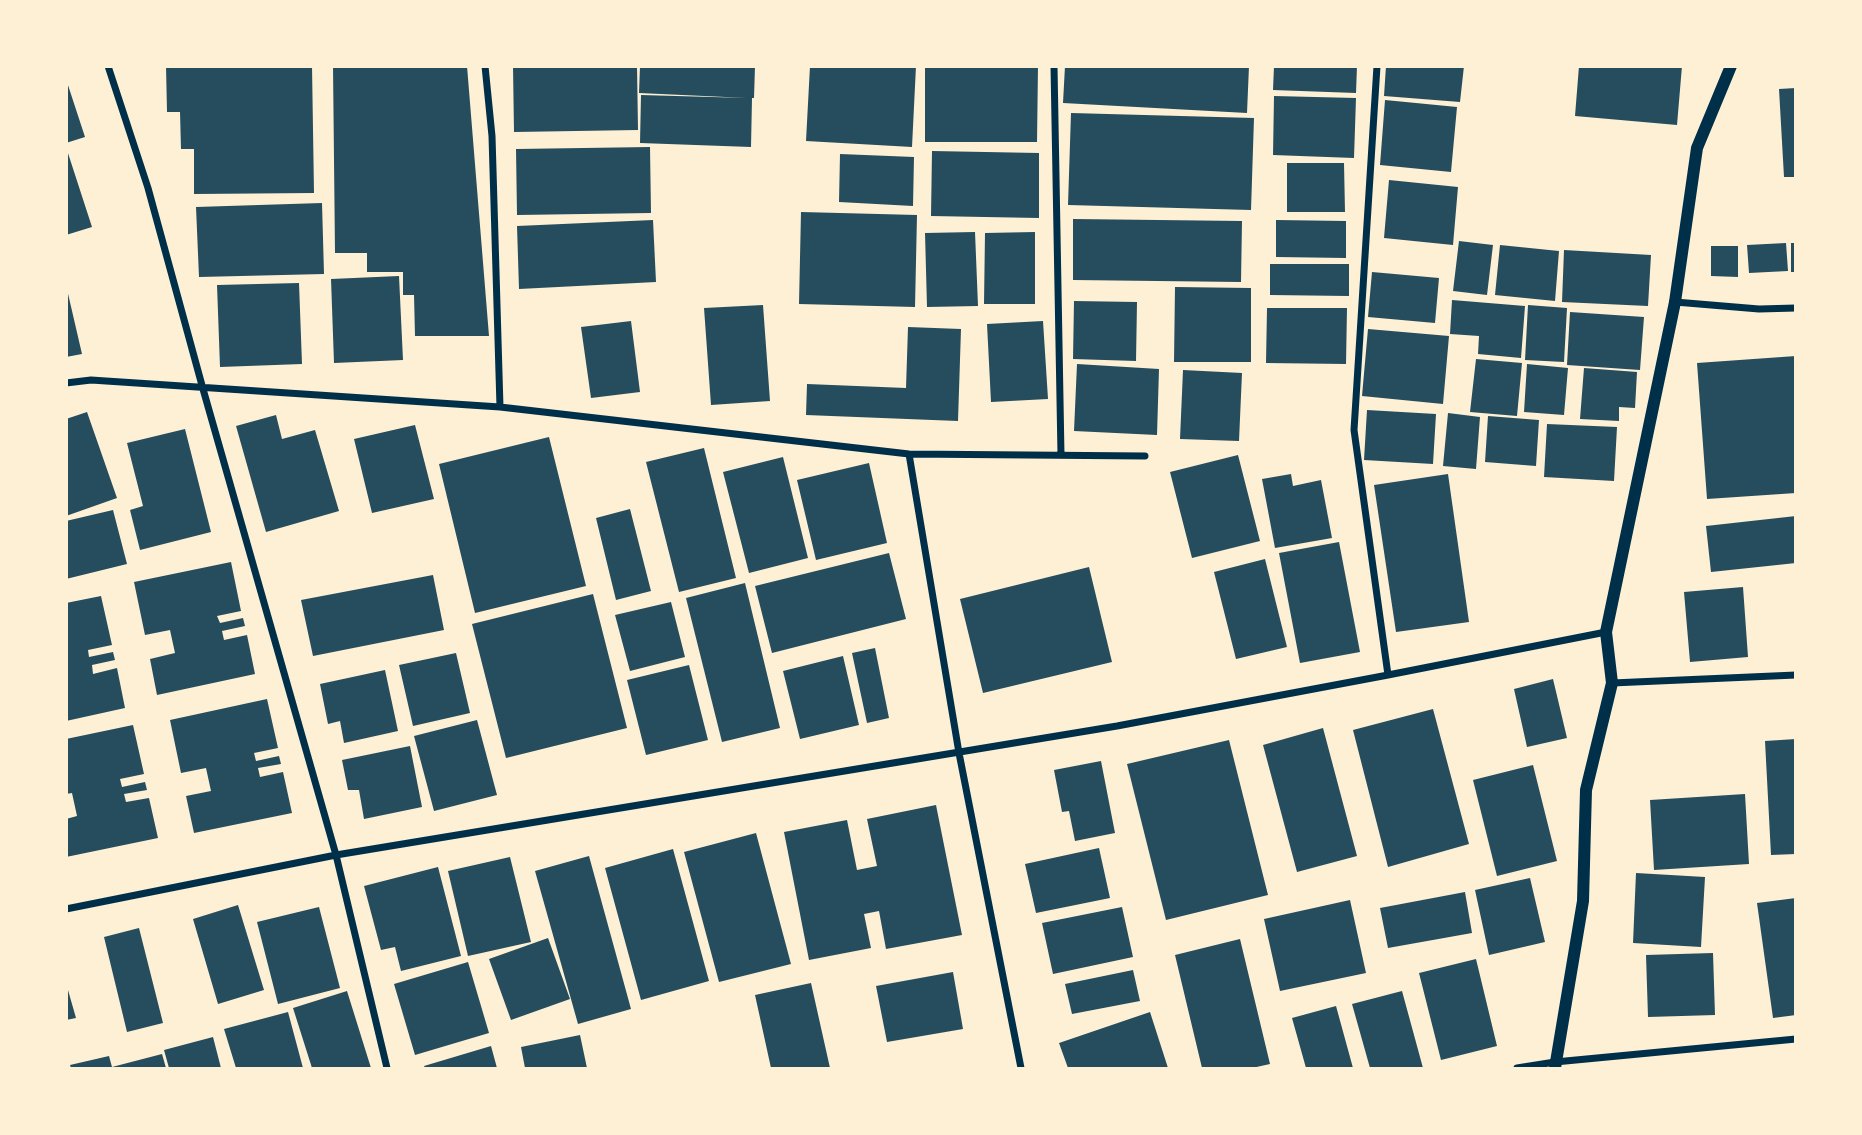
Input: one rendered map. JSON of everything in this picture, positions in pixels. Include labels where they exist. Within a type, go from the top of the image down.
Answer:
[{"type":"street","points":[[107,66],[148,188],[202,389],[336,855],[387,1069]]},
{"type":"street","points":[[485,66],[492,135],[500,407]]},
{"type":"street","points":[[1054,66],[1061,455]]},
{"type":"street","points":[[1377,66],[1354,430],[1388,675]]},
{"type":"street","points":[[1555,1065],[1583,901],[1586,790],[1612,684],[1606,632],[1675,302],[1697,148],[1731,66]]},
{"type":"street","points":[[1675,302],[1759,309],[1796,308]]},
{"type":"street","points":[[66,383],[91,380],[500,407],[909,454],[1145,456]]},
{"type":"street","points":[[909,454],[959,753],[1021,1069]]},
{"type":"street","points":[[66,909],[336,855],[1117,726],[1606,632]]},
{"type":"street","points":[[1612,684],[1796,675]]},
{"type":"street","points":[[1517,1069],[1796,1039]]},
{"type":"building","points":[[166,66],[312,66],[314,193],[194,194],[194,149],[181,149],[180,112],[167,112]]},
{"type":"building","points":[[333,66],[467,66],[489,336],[415,336],[414,295],[403,295],[403,272],[367,272],[367,253],[335,253]]},
{"type":"building","points":[[513,66],[637,66],[638,130],[514,132]]},
{"type":"building","points":[[640,66],[755,66],[751,147],[640,143],[641,95],[747,98],[639,93]]},
{"type":"building","points":[[810,66],[916,66],[912,147],[806,141]]},
{"type":"building","points":[[925,66],[1038,66],[1037,142],[925,142]]},
{"type":"building","points":[[1065,66],[1249,66],[1247,113],[1063,103]]},
{"type":"building","points":[[1274,66],[1357,66],[1356,93],[1273,90]]},
{"type":"building","points":[[1386,66],[1464,66],[1460,102],[1384,96]]},
{"type":"building","points":[[1579,66],[1682,66],[1677,125],[1575,116]]},
{"type":"building","points":[[66,79],[85,137],[66,143]]},
{"type":"building","points":[[1796,88],[1796,177],[1784,177],[1779,89]]},
{"type":"building","points":[[1274,96],[1356,98],[1354,158],[1273,155]]},
{"type":"building","points":[[1385,100],[1457,107],[1451,172],[1380,165]]},
{"type":"building","points":[[1071,113],[1254,118],[1251,210],[1068,205]]},
{"type":"building","points":[[66,147],[92,227],[66,235]]},
{"type":"building","points":[[650,147],[651,213],[517,215],[516,149]]},
{"type":"building","points":[[932,151],[1039,153],[1039,218],[931,216]]},
{"type":"building","points":[[840,154],[914,157],[913,206],[839,202]]},
{"type":"building","points":[[1287,163],[1344,163],[1345,212],[1287,212]]},
{"type":"building","points":[[1389,180],[1458,187],[1453,245],[1384,238]]},
{"type":"building","points":[[322,203],[324,274],[199,277],[196,207]]},
{"type":"building","points":[[801,212],[917,215],[915,307],[799,304]]},
{"type":"building","points":[[1073,219],[1242,221],[1241,282],[1073,280]]},
{"type":"building","points":[[653,220],[656,282],[519,289],[517,226]]},
{"type":"building","points":[[1276,220],[1346,221],[1346,258],[1276,257]]},
{"type":"building","points":[[975,232],[978,306],[927,307],[925,233]]},
{"type":"building","points":[[1035,232],[1035,304],[984,304],[985,233]]},
{"type":"building","points":[[1459,241],[1493,245],[1487,295],[1453,291]]},
{"type":"building","points":[[1786,243],[1788,271],[1749,273],[1747,245]]},
{"type":"building","points":[[1791,243],[1796,243],[1796,272],[1791,272]]},
{"type":"building","points":[[1500,245],[1559,251],[1555,301],[1495,295]]},
{"type":"building","points":[[1711,246],[1738,246],[1738,277],[1711,276]]},
{"type":"building","points":[[1564,250],[1651,255],[1648,306],[1562,302]]},
{"type":"building","points":[[1270,264],[1349,264],[1349,296],[1270,295]]},
{"type":"building","points":[[1372,272],[1439,278],[1435,323],[1368,317]]},
{"type":"building","points":[[399,276],[403,360],[334,363],[331,279]]},
{"type":"building","points":[[299,283],[302,364],[220,367],[217,285]]},
{"type":"building","points":[[66,285],[82,354],[66,357]]},
{"type":"building","points":[[1175,287],[1251,288],[1251,362],[1174,362]]},
{"type":"building","points":[[1452,300],[1525,306],[1521,358],[1478,354],[1479,336],[1450,334]]},
{"type":"building","points":[[1074,301],[1137,302],[1136,361],[1073,359]]},
{"type":"building","points":[[763,305],[770,401],[711,405],[704,308]]},
{"type":"building","points":[[1528,305],[1567,308],[1564,362],[1525,360]]},
{"type":"building","points":[[1267,308],[1347,308],[1346,364],[1266,363]]},
{"type":"building","points":[[1570,312],[1644,317],[1640,370],[1567,365]]},
{"type":"building","points":[[631,321],[640,392],[591,398],[581,327]]},
{"type":"building","points":[[1043,321],[1048,399],[991,402],[987,324]]},
{"type":"building","points":[[908,327],[961,329],[958,421],[806,415],[807,384],[906,388]]},
{"type":"building","points":[[1368,329],[1449,336],[1443,404],[1362,396]]},
{"type":"building","points":[[1796,356],[1796,493],[1707,499],[1697,363]]},
{"type":"building","points":[[1476,359],[1522,363],[1517,416],[1470,412]]},
{"type":"building","points":[[1077,364],[1159,369],[1157,435],[1074,431]]},
{"type":"building","points":[[1527,364],[1568,368],[1564,415],[1524,412]]},
{"type":"building","points":[[1584,368],[1637,372],[1635,408],[1619,407],[1619,421],[1580,419]]},
{"type":"building","points":[[1183,370],[1242,373],[1239,441],[1180,439]]},
{"type":"building","points":[[1367,410],[1436,414],[1433,464],[1364,460]]},
{"type":"building","points":[[87,412],[117,498],[66,516],[66,419]]},
{"type":"building","points":[[1448,413],[1480,417],[1476,469],[1443,466]]},
{"type":"building","points":[[276,415],[282,439],[315,430],[339,511],[266,532],[236,426]]},
{"type":"building","points":[[1488,416],[1539,420],[1536,466],[1485,462]]},
{"type":"building","points":[[1547,424],[1617,427],[1614,481],[1544,477]]},
{"type":"building","points":[[415,425],[434,499],[372,513],[354,439]]},
{"type":"building","points":[[185,429],[211,532],[140,550],[130,510],[143,506],[127,443]]},
{"type":"building","points":[[549,437],[586,586],[475,613],[439,464]]},
{"type":"building","points":[[704,448],[736,578],[679,592],[646,462]]},
{"type":"building","points":[[1238,455],[1260,541],[1192,558],[1170,472]]},
{"type":"building","points":[[783,457],[808,558],[749,573],[723,472]]},
{"type":"building","points":[[869,463],[887,543],[816,560],[797,480]]},
{"type":"building","points":[[1291,474],[1293,486],[1321,480],[1332,538],[1275,548],[1262,479]]},
{"type":"building","points":[[1448,474],[1469,622],[1396,632],[1374,485]]},
{"type":"building","points":[[630,509],[651,591],[616,600],[596,518]]},
{"type":"building","points":[[113,510],[127,564],[66,579],[66,521]]},
{"type":"building","points":[[1796,516],[1796,563],[1711,572],[1706,526]]},
{"type":"building","points":[[1339,542],[1360,652],[1300,663],[1279,553]]},
{"type":"building","points":[[889,553],[906,619],[772,653],[755,586]]},
{"type":"building","points":[[1265,559],[1287,647],[1236,659],[1214,572]]},
{"type":"building","points":[[231,562],[241,611],[217,616],[220,623],[243,618],[245,626],[222,631],[224,640],[247,635],[255,674],[157,695],[150,659],[175,653],[170,630],[145,635],[134,582]]},
{"type":"building","points":[[1089,567],[1112,662],[983,693],[960,599]]},
{"type":"building","points":[[433,575],[444,630],[313,656],[301,600]]},
{"type":"building","points":[[745,583],[780,728],[722,742],[686,598]]},
{"type":"building","points":[[1743,587],[1748,657],[1690,662],[1684,592]]},
{"type":"building","points":[[593,594],[627,728],[506,758],[472,624]]},
{"type":"building","points":[[101,596],[112,645],[88,650],[89,657],[113,652],[115,660],[92,665],[93,674],[117,668],[125,708],[66,721],[66,603]]},
{"type":"building","points":[[671,602],[685,657],[630,671],[615,615]]},
{"type":"building","points":[[875,648],[889,718],[867,723],[852,653]]},
{"type":"building","points":[[456,653],[470,713],[413,726],[399,665]]},
{"type":"building","points":[[843,656],[859,725],[800,739],[783,671]]},
{"type":"building","points":[[689,665],[708,740],[646,755],[627,680]]},
{"type":"building","points":[[385,670],[398,731],[344,743],[340,721],[328,724],[320,684]]},
{"type":"building","points":[[1553,679],[1567,738],[1527,747],[1514,689]]},
{"type":"building","points":[[267,699],[278,748],[254,753],[256,761],[279,756],[281,764],[258,768],[260,777],[283,772],[292,813],[194,833],[186,796],[211,791],[206,768],[181,773],[170,720]]},
{"type":"building","points":[[1433,709],[1469,844],[1388,867],[1353,730]]},
{"type":"building","points":[[477,720],[497,795],[434,811],[414,736]]},
{"type":"building","points":[[133,725],[144,774],[120,779],[122,787],[145,782],[147,790],[124,794],[126,802],[149,798],[158,838],[66,857],[66,819],[77,816],[72,793],[66,794],[66,739]]},
{"type":"building","points":[[1323,728],[1357,856],[1297,872],[1263,745]]},
{"type":"building","points":[[1796,739],[1796,854],[1771,855],[1765,741]]},
{"type":"building","points":[[1229,740],[1268,895],[1166,920],[1127,764]]},
{"type":"building","points":[[410,746],[422,807],[364,819],[359,790],[348,790],[342,760]]},
{"type":"building","points":[[1101,761],[1115,833],[1075,841],[1069,811],[1062,812],[1054,770]]},
{"type":"building","points":[[1533,765],[1557,861],[1497,876],[1473,780]]},
{"type":"building","points":[[1745,794],[1749,864],[1654,870],[1650,800]]},
{"type":"building","points":[[936,805],[962,935],[886,949],[879,911],[864,914],[871,948],[809,960],[784,832],[847,820],[857,870],[877,866],[867,819]]},
{"type":"building","points":[[756,833],[791,964],[719,982],[684,852]]},
{"type":"building","points":[[1099,848],[1110,898],[1036,913],[1025,864]]},
{"type":"building","points":[[673,849],[709,981],[641,1000],[605,868]]},
{"type":"building","points":[[589,856],[631,1009],[578,1024],[535,871]]},
{"type":"building","points":[[510,857],[531,942],[468,956],[448,871]]},
{"type":"building","points":[[438,867],[461,956],[401,971],[395,947],[381,950],[364,886]]},
{"type":"building","points":[[1636,873],[1705,877],[1701,947],[1633,943]]},
{"type":"building","points":[[1530,878],[1545,942],[1489,955],[1475,890]]},
{"type":"building","points":[[1465,892],[1472,933],[1388,948],[1380,908]]},
{"type":"building","points":[[1796,898],[1796,1015],[1773,1018],[1757,903]]},
{"type":"building","points":[[1350,900],[1366,973],[1280,991],[1264,919]]},
{"type":"building","points":[[238,905],[264,990],[218,1004],[193,919]]},
{"type":"building","points":[[319,907],[340,988],[278,1004],[257,922]]},
{"type":"building","points":[[1122,907],[1133,957],[1053,974],[1042,923]]},
{"type":"building","points":[[139,928],[163,1023],[127,1032],[104,937]]},
{"type":"building","points":[[548,938],[570,999],[511,1020],[489,959]]},
{"type":"building","points":[[1240,939],[1270,1064],[1252,1068],[1202,1068],[1175,955]]},
{"type":"building","points":[[1713,953],[1715,1015],[1648,1017],[1646,955]]},
{"type":"building","points":[[1476,959],[1497,1046],[1441,1060],[1419,973]]},
{"type":"building","points":[[468,962],[489,1033],[415,1055],[394,984]]},
{"type":"building","points":[[1133,970],[1140,1001],[1072,1014],[1065,984]]},
{"type":"building","points":[[953,972],[963,1029],[887,1042],[876,986]]},
{"type":"building","points":[[66,983],[76,1018],[66,1020]]},
{"type":"building","points":[[811,983],[830,1068],[771,1068],[755,995]]},
{"type":"building","points":[[347,991],[371,1068],[312,1068],[293,1008]]},
{"type":"building","points":[[1402,991],[1423,1068],[1370,1068],[1352,1004]]},
{"type":"building","points":[[1336,1006],[1353,1068],[1306,1068],[1292,1018]]},
{"type":"building","points":[[288,1012],[303,1068],[236,1068],[224,1029]]},
{"type":"building","points":[[1150,1012],[1168,1068],[1068,1068],[1059,1043]]},
{"type":"building","points":[[580,1035],[587,1068],[525,1068],[521,1047]]},
{"type":"building","points":[[213,1037],[221,1068],[169,1068],[164,1050]]},
{"type":"building","points":[[491,1046],[497,1068],[424,1066]]},
{"type":"building","points":[[162,1054],[166,1068],[71,1068],[70,1065],[109,1056],[112,1067]]}]
